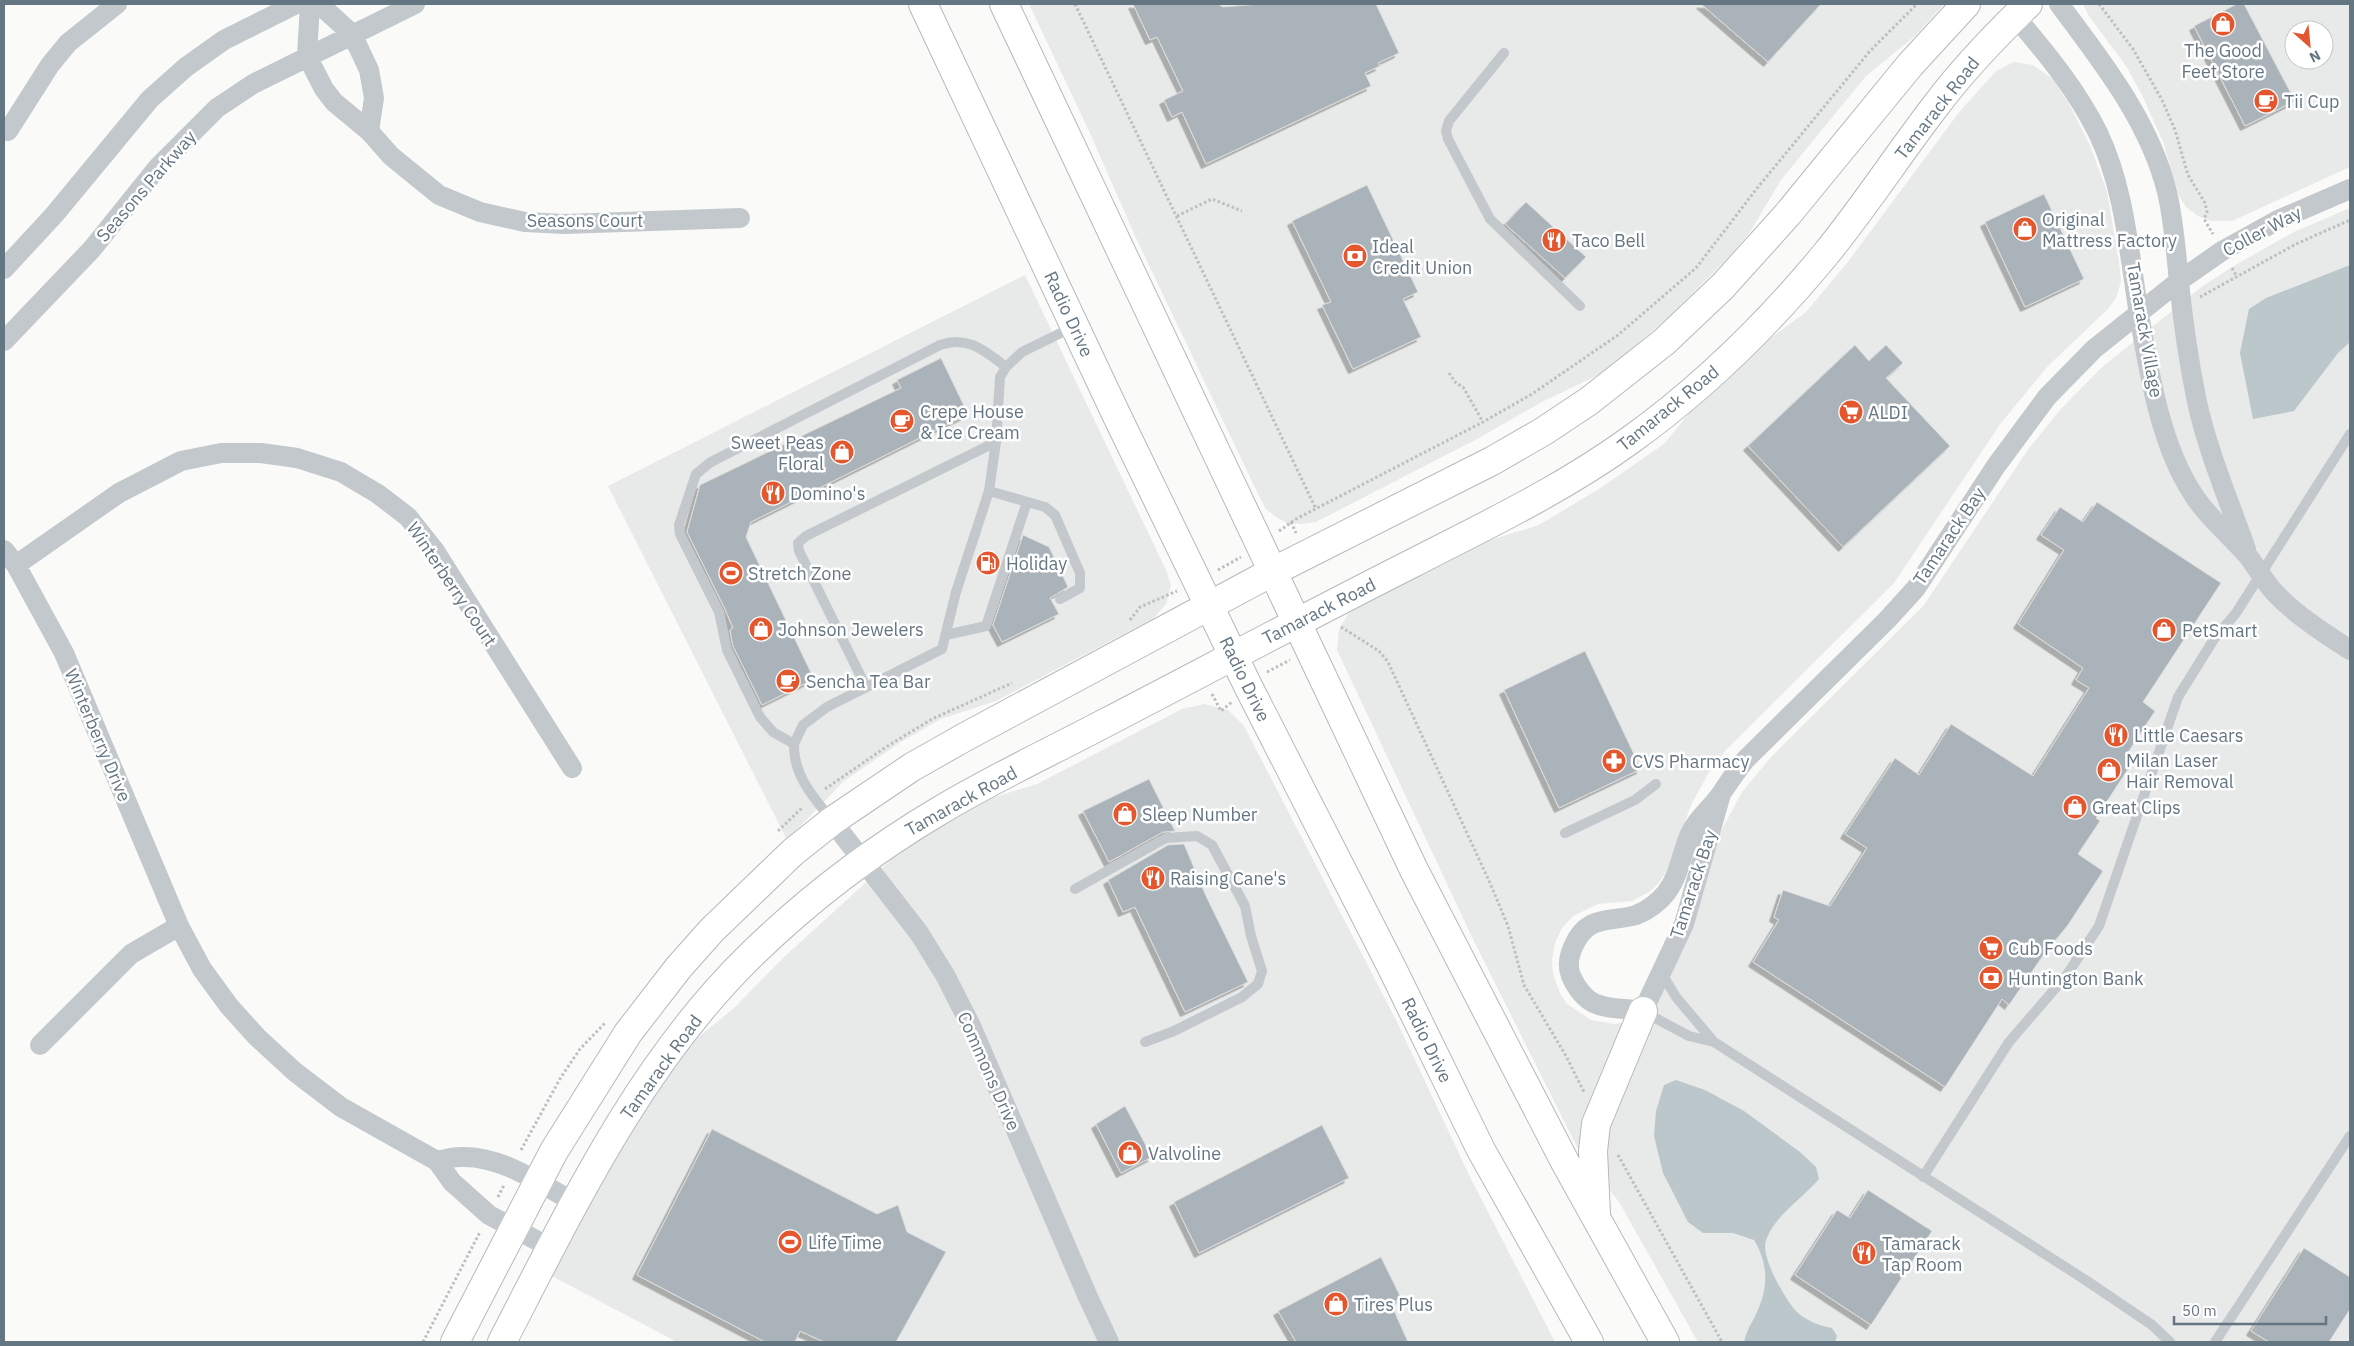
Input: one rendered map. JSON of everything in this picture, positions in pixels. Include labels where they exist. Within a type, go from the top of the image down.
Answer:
[{"type":"street","points":[[8,131],[50,66],[68,43],[118,4]]},
{"type":"street","points":[[4,269],[54,215],[150,99],[186,67],[224,40],[296,4]]},
{"type":"street","points":[[307,56],[310,4]]},
{"type":"street","points":[[319,4],[352,34],[372,83],[374,98],[370,131]]},
{"type":"street","name":"Seasons Parkway","points":[[4,340],[92,249],[158,167],[217,108],[253,84],[415,4]]},
{"type":"street","name":"Radio Drive","points":[[922,4],[1208,606],[1392,968],[1481,1150],[1589,1342]]},
{"type":"street","points":[[1004,4],[1414,870],[1597,1220],[1665,1342]]},
{"type":"street","points":[[455,1342],[537,1182],[604,1069],[679,967],[712,930],[779,865],[832,821],[912,767],[1272,572],[1492,461],[1551,426],[1649,355],[1691,318],[1758,249],[1910,65],[1966,4]]},
{"type":"street","name":"Tamarack Village","points":[[2059,4],[2111,74],[2147,138],[2167,192],[2198,402],[2209,444],[2249,558]]},
{"type":"street","name":"Tamarack Village","points":[[2017,8],[2073,89],[2098,134],[2114,179],[2131,249],[2139,313],[2160,417],[2176,461],[2193,495],[2249,558],[2275,593],[2297,613],[2350,650]]},
{"type":"street","name":"Tamarack Road","points":[[502,1342],[614,1133],[683,1032],[746,960],[817,896],[863,860],[944,808],[1233,655],[1521,507],[1586,470],[1670,410],[1729,359],[1794,291],[1858,212],[1942,97],[2017,8]]},
{"type":"street","name":"Seasons Court","points":[[307,56],[324,89],[334,102],[370,131],[391,156],[439,195],[480,212],[525,222],[564,224],[740,218]]},
{"type":"street","name":"Coller Way","points":[[2179,281],[2222,251],[2278,220],[2350,189]]},
{"type":"street","name":"Tamarack Bay","points":[[1721,794],[1684,924],[1643,1011],[1597,1006],[1578,992],[1569,973],[1568,956],[1577,937],[1589,924],[1603,919],[1636,915],[1654,906],[1666,893],[1676,876],[1692,830],[1745,760],[1887,620],[1916,588],[1996,466],[2047,397],[2094,349],[2179,281]]},
{"type":"street","name":"Winterberry Court","points":[[10,557],[119,493],[181,461],[221,453],[261,453],[297,458],[341,472],[378,494],[408,517],[435,552],[572,768]]},
{"type":"street","name":"Winterberry Drive","points":[[10,557],[64,653],[179,926],[202,969],[229,1006],[257,1037],[289,1066],[341,1107],[437,1161],[466,1197],[489,1215],[551,1248]]},
{"type":"street","name":"Commons Drive","points":[[832,821],[919,933],[958,999],[1109,1342]]},
{"type":"street","points":[[40,1046],[131,954],[179,926]]},
{"type":"street","points":[[1597,1220],[1593,1160],[1596,1124],[1643,1011]]},
{"type":"street","points":[[437,1161],[460,1157],[485,1159],[537,1182],[575,1203]]},
{"type":"lane","points":[[1504,53],[1449,121],[1446,131],[1485,212],[1580,306]]},
{"type":"lane","points":[[832,821],[799,775],[795,760],[794,744],[800,729],[827,707],[942,649],[956,592],[989,491],[996,442],[1000,377],[1006,367],[1022,352],[1074,326]]},
{"type":"lane","points":[[794,744],[773,732],[760,717],[725,646],[719,612],[680,534],[679,525],[696,474],[711,462],[948,342],[971,343],[1006,367]]},
{"type":"lane","points":[[1923,1177],[2010,1042],[2066,976],[2099,926],[2178,697],[2214,640],[2236,612],[2350,434]]},
{"type":"lane","points":[[866,687],[799,551],[798,543],[806,536],[996,442]]},
{"type":"lane","points":[[989,491],[1045,507],[1056,515],[1080,573],[1080,588],[1060,598]]},
{"type":"lane","points":[[946,635],[986,626],[1027,502]]},
{"type":"lane","points":[[1565,833],[1635,800],[1656,784]]},
{"type":"lane","points":[[1074,889],[1166,838],[1197,836],[1212,845],[1245,906],[1251,936],[1262,971],[1258,984],[1242,996],[1174,1031],[1145,1042]]},
{"type":"lane","points":[[1661,972],[1676,997],[1714,1042],[2087,1281],[2152,1325],[2170,1342]]},
{"type":"lane","points":[[1643,1011],[1689,1036],[1714,1042]]},
{"type":"lane","points":[[2215,1342],[2350,1136]]},
{"type":"path","points":[[1075,4],[1316,508]]},
{"type":"path","points":[[1163,597],[1236,561],[1296,519],[1483,422],[1532,394],[1618,335],[1696,268],[1758,188],[1870,51],[1917,4]]},
{"type":"path","points":[[2099,4],[2133,49],[2158,92],[2175,130],[2188,175],[2207,208],[2204,219]]},
{"type":"path","points":[[1177,216],[1212,199],[1242,211]]},
{"type":"path","points":[[2202,295],[2318,234],[2350,220]]},
{"type":"path","points":[[1449,373],[1456,384],[1463,387],[1483,422]]},
{"type":"path","points":[[1222,712],[1269,671],[1342,628],[1379,651],[1388,662],[1490,883],[1508,926],[1524,985],[1566,1056],[1586,1096]]},
{"type":"path","points":[[1615,1149],[1722,1342]]},
{"type":"shaded area","points":[[1029,4],[1944,4],[1915,36],[1866,76],[1781,180],[1750,232],[1731,255],[1671,315],[1621,358],[1600,374],[1540,403],[1477,439],[1316,522],[1301,524],[1287,523],[1276,517],[1266,509],[1260,498],[1136,238],[1089,131]]},
{"type":"shaded area","points":[[2083,4],[2350,4],[2350,167],[2232,221],[2211,221],[2198,216],[2186,207],[2179,196],[2163,142],[2142,95],[2126,66],[2089,16]]},
{"type":"shaded area","points":[[2014,62],[2033,65],[2053,79],[2070,106],[2090,145],[2107,192],[2119,262],[2121,282],[2116,298],[2108,309],[2048,366],[2001,423],[1894,583],[1726,750],[1708,774],[1691,805],[1668,869],[1658,884],[1649,892],[1632,901],[1598,904],[1573,916],[1562,928],[1555,943],[1552,960],[1553,974],[1560,993],[1567,1004],[1591,1020],[1614,1024],[1648,1019],[1719,835],[1742,792],[1772,756],[1924,605],[2027,451],[2060,410],[2101,368],[2204,285],[2294,232],[2350,208],[2350,1342],[1698,1342],[1619,1202],[1580,1153],[1473,939],[1337,650],[1339,629],[1348,614],[1356,607],[1478,544],[1539,525],[1599,489],[1664,444],[1700,400],[1756,349],[1806,312],[1847,263],[1960,111],[1996,71]]},
{"type":"shaded area","points":[[2350,265],[2350,342],[2338,353],[2294,411],[2253,419],[2240,353],[2249,309],[2266,298]]},
{"type":"shaded area","points":[[1025,275],[1166,570],[1171,585],[1166,604],[1154,618],[996,701],[941,719],[901,742],[844,781],[787,840],[608,486]]},
{"type":"shaded area","points":[[1204,704],[1228,710],[1244,726],[1398,1024],[1471,1179],[1555,1342],[677,1342],[550,1275],[630,1129],[691,1043],[733,1009],[783,958],[907,845],[982,801],[1037,784],[1182,709]]},
{"type":"shaded area","points":[[1676,1080],[1705,1090],[1744,1111],[1800,1152],[1816,1167],[1819,1179],[1776,1222],[1766,1240],[1765,1247],[1766,1256],[1774,1276],[1790,1304],[1807,1320],[1832,1328],[1837,1336],[1835,1342],[1744,1342],[1764,1290],[1765,1273],[1762,1256],[1754,1240],[1733,1233],[1703,1233],[1688,1222],[1663,1173],[1654,1136],[1656,1111],[1664,1085]]},
{"type":"building","points":[[1133,4],[1218,4],[1223,7],[1261,4],[1376,4],[1399,53],[1378,63],[1380,66],[1365,73],[1371,86],[1206,164],[1182,112],[1172,117],[1164,100],[1183,91],[1157,37],[1150,40]]},
{"type":"building","points":[[1701,4],[1821,4],[1768,62]]},
{"type":"building","points":[[2237,4],[2244,4],[2295,101],[2245,126],[2194,26]]},
{"type":"building","name":"Ideal Credit Union","points":[[1367,185],[1418,292],[1403,299],[1421,337],[1353,369],[1322,305],[1331,302],[1292,221]]},
{"type":"building","points":[[2044,194],[2084,279],[2025,307],[1985,222]]},
{"type":"building","points":[[1526,202],[1586,257],[1565,278],[1505,224]]},
{"type":"building","name":"ALDI","points":[[1855,345],[1869,361],[1886,345],[1903,363],[1886,378],[1950,446],[1843,547],[1748,446]]},
{"type":"building","points":[[941,358],[968,414],[751,522],[746,537],[814,679],[762,705],[733,646],[730,630],[733,628],[725,609],[687,532],[700,485],[901,388],[897,380]]},
{"type":"building","points":[[2097,502],[2221,583],[2143,702],[2155,711],[2127,754],[2134,760],[2096,818],[2100,821],[2078,854],[2103,871],[2068,925],[2044,954],[2009,1005],[2002,999],[1945,1087],[1753,962],[1779,920],[1774,917],[1783,890],[1830,906],[1867,848],[1845,834],[1895,758],[1919,775],[1951,724],[2033,776],[2089,688],[2076,680],[2083,668],[2018,624],[2064,550],[2041,535],[2060,507],[2083,522]]},
{"type":"building","points":[[1023,535],[1049,547],[1068,587],[1050,598],[1059,614],[1002,642],[993,625]]},
{"type":"building","name":"CVS Pharmacy","points":[[1585,651],[1641,769],[1559,808],[1504,690]]},
{"type":"building","name":"Sleep Number","points":[[1149,779],[1175,831],[1163,832],[1109,862],[1083,811]]},
{"type":"building","points":[[1184,844],[1206,896],[1248,982],[1185,1012],[1135,907],[1123,912],[1108,880],[1168,845]]},
{"type":"building","points":[[1125,1106],[1152,1157],[1121,1173],[1096,1124]]},
{"type":"building","points":[[1322,1125],[1349,1178],[1199,1253],[1174,1202]]},
{"type":"building","name":"Life Time","points":[[712,1129],[877,1214],[898,1205],[907,1232],[946,1252],[896,1342],[824,1342],[800,1331],[795,1342],[765,1342],[637,1275]]},
{"type":"building","name":"Tamarack Tap Room","points":[[1868,1190],[1932,1231],[1871,1325],[1795,1275],[1837,1210],[1850,1218]]},
{"type":"building","points":[[2304,1248],[2350,1277],[2350,1309],[2329,1342],[2269,1342],[2251,1331]]},
{"type":"building","points":[[1381,1257],[1401,1298],[1391,1304],[1408,1342],[1296,1342],[1278,1311]]},
{"type":"place","name":"The Good Feet Store","points":[[2223,24]]},
{"type":"place","name":"Tii Cup","points":[[2266,101]]},
{"type":"place","name":"Original Mattress Factory","points":[[2025,229]]},
{"type":"place","name":"Taco Bell","points":[[1554,240]]},
{"type":"place","name":"Ideal Credit Union","points":[[1355,256]]},
{"type":"place","name":"ALDI","points":[[1851,412]]},
{"type":"place","name":"Crepe House & Ice Cream","points":[[902,421]]},
{"type":"place","name":"Sweet Peas Floral","points":[[842,452]]},
{"type":"place","name":"Domino's","points":[[773,493]]},
{"type":"place","name":"Holiday","points":[[988,563]]},
{"type":"place","name":"Stretch Zone","points":[[731,573]]},
{"type":"place","name":"Johnson Jewelers","points":[[761,629]]},
{"type":"place","name":"PetSmart","points":[[2164,630]]},
{"type":"place","name":"Sencha Tea Bar","points":[[788,681]]},
{"type":"place","name":"Little Caesars","points":[[2116,735]]},
{"type":"place","name":"CVS Pharmacy","points":[[1614,761]]},
{"type":"place","name":"Milan Laser Hair Removal","points":[[2109,770]]},
{"type":"place","name":"Great Clips","points":[[2075,807]]},
{"type":"place","name":"Sleep Number","points":[[1125,814]]},
{"type":"place","name":"Raising Cane's","points":[[1153,878]]},
{"type":"place","name":"Cub Foods","points":[[1991,948]]},
{"type":"place","name":"Huntington Bank","points":[[1991,978]]},
{"type":"place","name":"Valvoline","points":[[1130,1153]]},
{"type":"place","name":"Life Time","points":[[790,1242]]},
{"type":"place","name":"Tamarack Tap Room","points":[[1864,1253]]},
{"type":"place","name":"Tires Plus","points":[[1336,1304]]}]
